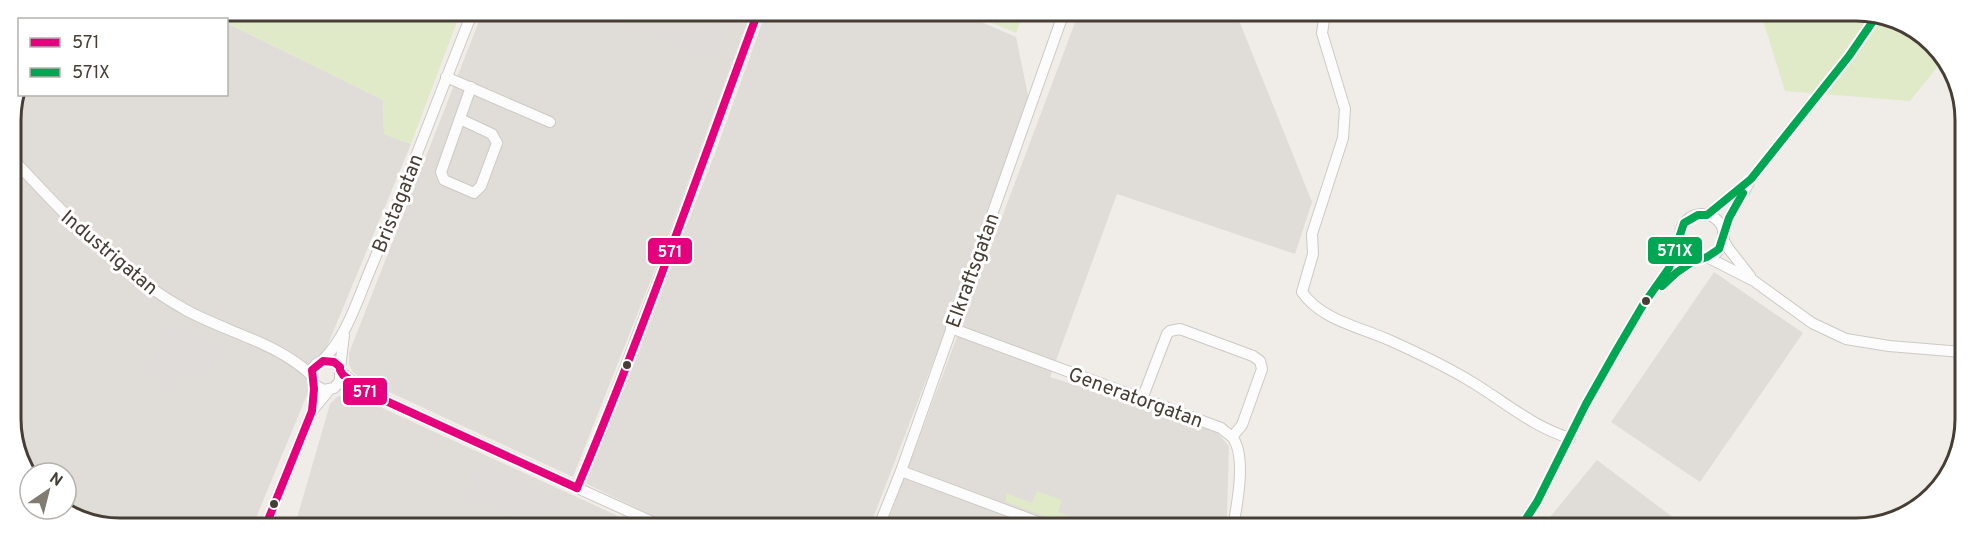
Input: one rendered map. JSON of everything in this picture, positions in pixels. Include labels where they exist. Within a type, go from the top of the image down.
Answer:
[{"type":"street","name":"Bristagatan","points":[[312,411],[312,370],[330,354],[345,329],[400,198],[469,21]]},
{"type":"street","points":[[577,488],[600,434],[756,21]]},
{"type":"street","name":"Elkraftsgatan","points":[[882,518],[1061,21]]},
{"type":"street","points":[[1324,21],[1322,33],[1345,109],[1342,138],[1312,234],[1312,254],[1302,292],[1309,302],[1334,318],[1442,365],[1472,381],[1551,433],[1570,438]]},
{"type":"street","points":[[1636,319],[1670,279],[1692,262],[1719,249],[1729,218],[1751,179],[1849,56],[1872,23]]},
{"type":"street","points":[[446,77],[550,122]]},
{"type":"street","points":[[460,119],[492,134],[497,143],[481,186],[474,193],[444,180],[441,172],[471,87]]},
{"type":"street","name":"Industrigatan","points":[[21,168],[66,217],[139,281],[187,310],[290,357],[321,361]]},
{"type":"street","points":[[1707,215],[1751,179]]},
{"type":"street","points":[[1754,281],[1728,248],[1720,225],[1714,219],[1707,215],[1698,215],[1684,223],[1680,231],[1680,240],[1683,248],[1689,254],[1704,258],[1754,281],[1812,323],[1846,339],[1888,346],[1955,351]]},
{"type":"street","points":[[1527,518],[1599,381],[1643,305],[1669,268],[1680,240]]},
{"type":"street","name":"Generatorgatan","points":[[951,328],[1221,428],[1232,437]]},
{"type":"street","name":"Bristagatan","points":[[269,518],[312,411],[340,381],[345,329]]},
{"type":"street","points":[[1142,399],[1170,331],[1180,329],[1260,361],[1262,369],[1242,425],[1232,437],[1238,447],[1240,460],[1234,518]]},
{"type":"street","name":"Industrigatan","points":[[290,357],[312,378]]},
{"type":"street","points":[[321,361],[334,361],[364,391],[643,518]]},
{"type":"street","points":[[312,378],[319,388],[364,391]]},
{"type":"street","points":[[901,471],[1028,518]]},
{"type":"shaded area","points":[[479,21],[748,21],[665,244],[573,477],[359,378],[352,371],[349,353]]},
{"type":"shaded area","points":[[629,21],[709,21],[728,30],[714,61]]},
{"type":"shaded area","points":[[763,21],[979,21],[1016,37],[1030,105],[987,210],[948,323],[873,518],[657,518],[585,483],[717,148]]},
{"type":"shaded area","points":[[1076,21],[1239,21],[1312,202],[1295,254],[1117,194],[1050,377],[1214,429],[1229,446],[1226,518],[889,518]]},
{"type":"shaded area","points":[[228,23],[383,100],[384,134],[411,144],[256,518],[120,518],[88,513],[78,509],[78,461],[31,461],[23,438],[21,419],[21,114],[24,96],[228,96]]},
{"type":"shaded area","points":[[1714,272],[1803,333],[1700,482],[1611,422]]},
{"type":"shaded area","points":[[171,320],[224,350],[207,380],[187,369],[175,392],[143,373]]},
{"type":"shaded area","points":[[338,396],[367,401],[623,518],[297,518],[330,404]]},
{"type":"shaded area","points":[[1597,460],[1674,518],[1549,518]]},
{"type":"shaded area","points":[[479,461],[560,498],[551,518],[511,518],[463,496]]},
{"type":"green space","points":[[228,21],[457,21],[411,144],[384,134],[383,100],[228,23]]},
{"type":"green space","points":[[987,21],[1021,21],[1016,33]]},
{"type":"green space","points":[[1763,21],[1875,23],[1905,34],[1926,50],[1938,66],[1910,101],[1785,91]]},
{"type":"green space","points":[[1037,491],[1062,500],[1058,512],[1074,518],[1051,518],[1006,502],[1006,493],[1032,503]]},
{"type":"transit line","name":"571","points":[[577,488],[648,311],[755,21]]},
{"type":"transit line","name":"571X","points":[[1527,518],[1616,351],[1643,305],[1669,268],[1684,223],[1698,215],[1707,215],[1751,179],[1849,56],[1872,23]]},
{"type":"transit line","name":"571X","points":[[1662,286],[1692,262],[1707,257],[1719,249],[1729,218],[1743,193]]},
{"type":"transit line","name":"571","points":[[269,518],[312,411],[314,389],[312,370],[323,361],[334,362],[340,367],[343,375],[364,391],[577,488]]}]
